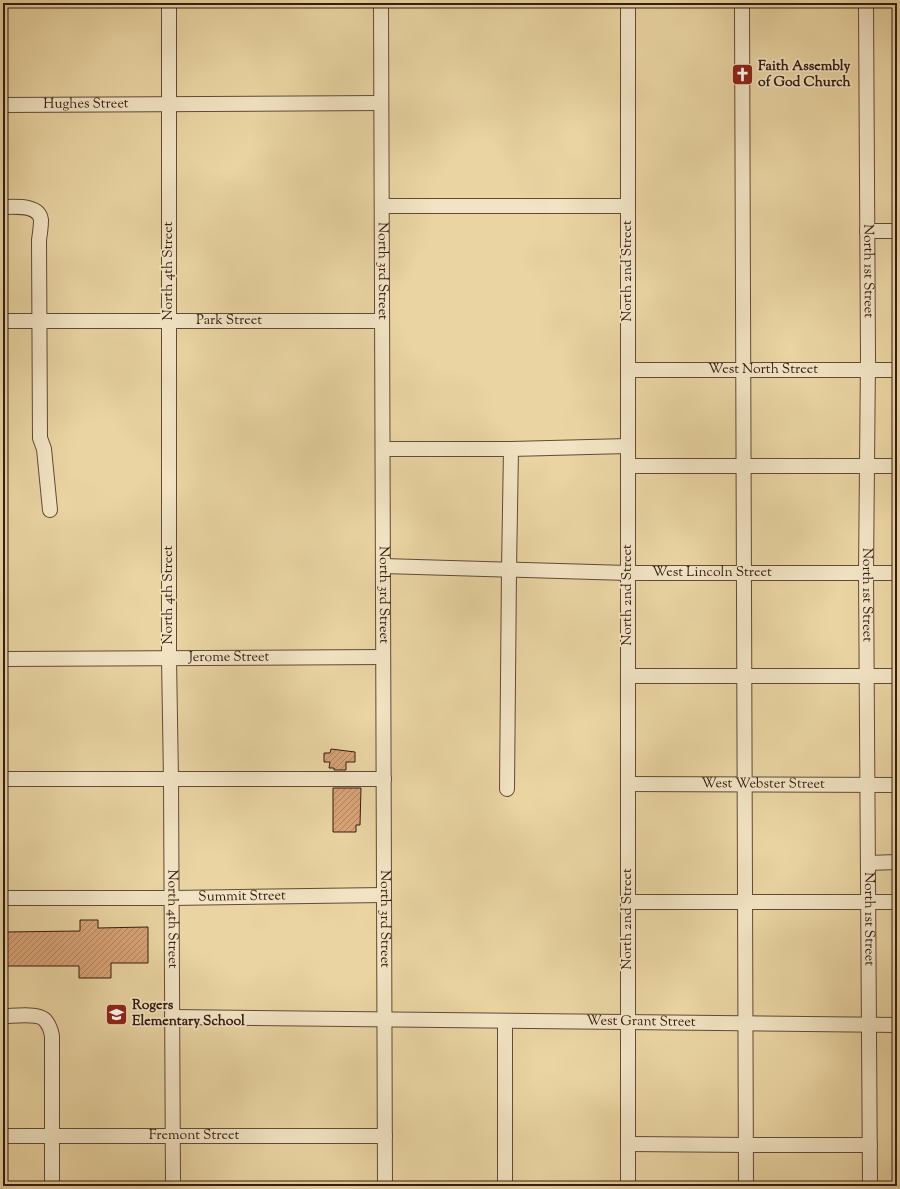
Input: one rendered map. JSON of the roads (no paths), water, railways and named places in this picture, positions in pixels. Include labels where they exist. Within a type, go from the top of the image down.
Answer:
[{"type":"street","name":"North 4th Street","points":[[169,3],[169,658],[173,1186]]},
{"type":"street","name":"North 3rd Street","points":[[381,3],[385,1186]]},
{"type":"street","name":"North 2nd Street","points":[[628,3],[628,1186]]},
{"type":"street","points":[[742,3],[746,1186]]},
{"type":"street","name":"North 1st Street","points":[[866,3],[868,370],[866,573],[870,1186]]},
{"type":"street","name":"Hughes Street","points":[[3,105],[382,103]]},
{"type":"street","points":[[3,207],[24,206],[36,211],[41,219],[39,240],[40,438],[44,449],[50,510]]},
{"type":"street","points":[[382,206],[628,206]]},
{"type":"street","points":[[867,231],[897,231]]},
{"type":"street","name":"Park Street","points":[[3,321],[382,321]]},
{"type":"street","name":"West North Street","points":[[628,370],[897,370]]},
{"type":"street","points":[[383,449],[511,449],[628,446]]},
{"type":"street","points":[[507,789],[508,570],[511,449]]},
{"type":"street","points":[[628,466],[897,466]]},
{"type":"street","name":"West Lincoln Street","points":[[383,566],[628,573],[897,573]]},
{"type":"street","name":"Jerome Street","points":[[3,658],[383,657]]},
{"type":"street","points":[[628,676],[897,676]]},
{"type":"street","points":[[3,779],[384,779]]},
{"type":"street","name":"West Webster Street","points":[[628,784],[897,785]]},
{"type":"street","points":[[868,863],[897,862]]},
{"type":"street","name":"Summit Street","points":[[3,898],[172,898],[384,895]]},
{"type":"street","points":[[628,902],[897,902]]},
{"type":"street","points":[[3,1016],[36,1016],[44,1019],[49,1026],[52,1036],[52,1186]]},
{"type":"street","name":"West Grant Street","points":[[172,1017],[897,1025]]},
{"type":"street","points":[[505,1020],[505,1186]]},
{"type":"street","name":"Fremont Street","points":[[3,1136],[385,1136]]},
{"type":"street","points":[[628,1144],[870,1145]]},
{"type":"place","name":"Faith Assembly of God Church","points":[[743,75]]},
{"type":"place","name":"Rogers Elementary School","points":[[116,1014]]}]
